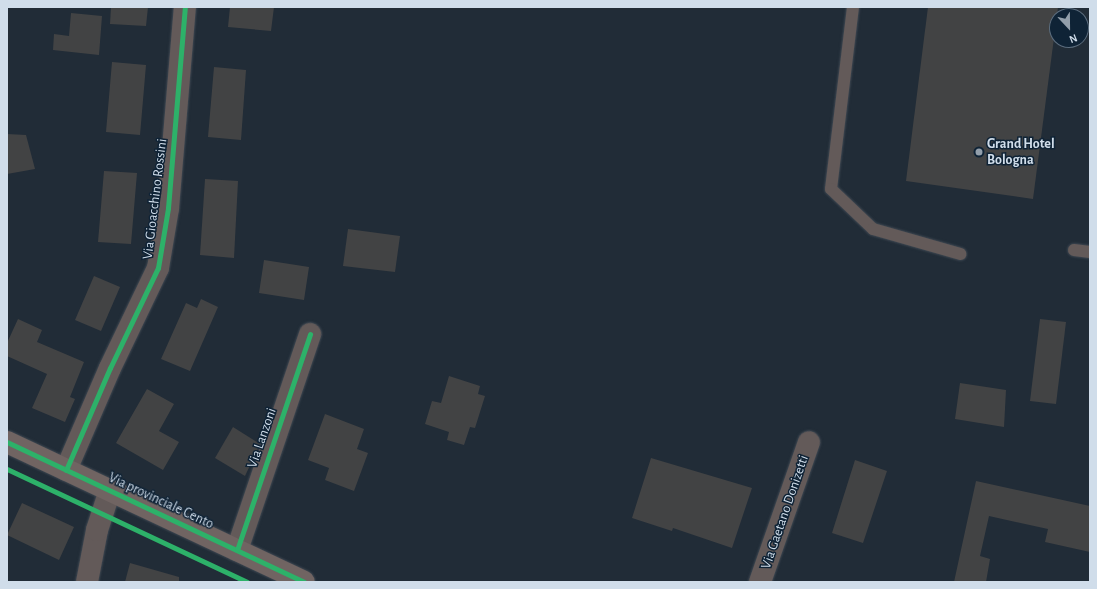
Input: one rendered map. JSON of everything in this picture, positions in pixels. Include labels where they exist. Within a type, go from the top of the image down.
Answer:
[{"type":"main road","name":"Via provinciale Cento","points":[[7,442],[304,582]]},
{"type":"street","name":"Via Gioacchino Rossini","points":[[66,470],[110,368],[158,268],[168,208],[185,7]]},
{"type":"street","name":"Via Lanzoni","points":[[237,550],[310,334]]},
{"type":"street","name":"Via Gaetano Donizetti","points":[[760,582],[810,442]]},
{"type":"street","points":[[87,582],[97,530],[110,490]]},
{"type":"lane","points":[[853,7],[831,189],[873,229],[960,254]]},
{"type":"lane","points":[[1074,250],[1090,252]]},
{"type":"building","points":[[111,7],[148,7],[146,26],[110,24]]},
{"type":"building","points":[[230,7],[274,7],[271,31],[228,27]]},
{"type":"building","points":[[928,7],[1058,7],[1049,8],[1049,48],[1053,48],[1033,199],[906,181]]},
{"type":"building","points":[[71,13],[102,16],[99,55],[53,50],[54,34],[69,36]]},
{"type":"building","points":[[112,62],[146,65],[140,135],[106,132]]},
{"type":"building","points":[[214,67],[246,70],[241,140],[208,137]]},
{"type":"building","points":[[7,134],[26,135],[35,169],[7,174]]},
{"type":"building","points":[[104,171],[137,173],[131,244],[98,242]]},
{"type":"building","points":[[205,179],[238,181],[234,258],[200,255]]},
{"type":"building","points":[[348,229],[400,236],[395,272],[343,266]]},
{"type":"building","points":[[264,260],[309,267],[304,300],[259,293]]},
{"type":"building","points":[[94,276],[120,287],[101,331],[75,320]]},
{"type":"building","points":[[201,299],[218,307],[190,371],[161,359],[186,303],[197,308]]},
{"type":"building","points":[[18,319],[42,330],[37,342],[84,362],[70,397],[75,399],[65,422],[32,408],[47,374],[7,356],[7,343]]},
{"type":"building","points":[[1040,319],[1066,322],[1056,404],[1030,401]]},
{"type":"building","points":[[449,376],[480,386],[478,394],[485,396],[475,428],[470,427],[464,445],[447,440],[449,432],[425,424],[432,401],[441,403]]},
{"type":"building","points":[[960,383],[1006,390],[1004,427],[955,419]]},
{"type":"building","points":[[147,389],[174,404],[159,431],[179,442],[163,470],[116,443]]},
{"type":"building","points":[[325,414],[364,429],[357,449],[368,453],[354,491],[325,480],[329,468],[308,460]]},
{"type":"building","points":[[233,427],[260,444],[245,476],[215,458]]},
{"type":"building","points":[[651,458],[752,488],[732,548],[673,528],[672,531],[632,518]]},
{"type":"building","points":[[855,460],[887,471],[863,543],[832,533]]},
{"type":"building","points":[[976,481],[1090,506],[1090,552],[1045,542],[1048,529],[989,516],[980,556],[990,559],[986,582],[954,582]]},
{"type":"building","points":[[22,503],[74,527],[59,560],[7,535]]},
{"type":"building","points":[[130,563],[179,577],[179,582],[125,582]]},
{"type":"cycle path","points":[[66,470],[110,368],[158,268],[168,208],[185,7]]},
{"type":"cycle path","points":[[237,550],[310,334]]},
{"type":"cycle path","points":[[7,442],[304,582]]},
{"type":"cycle path","points":[[7,469],[247,582]]},
{"type":"place","name":"Grand Hotel Bologna","points":[[979,152]]}]
